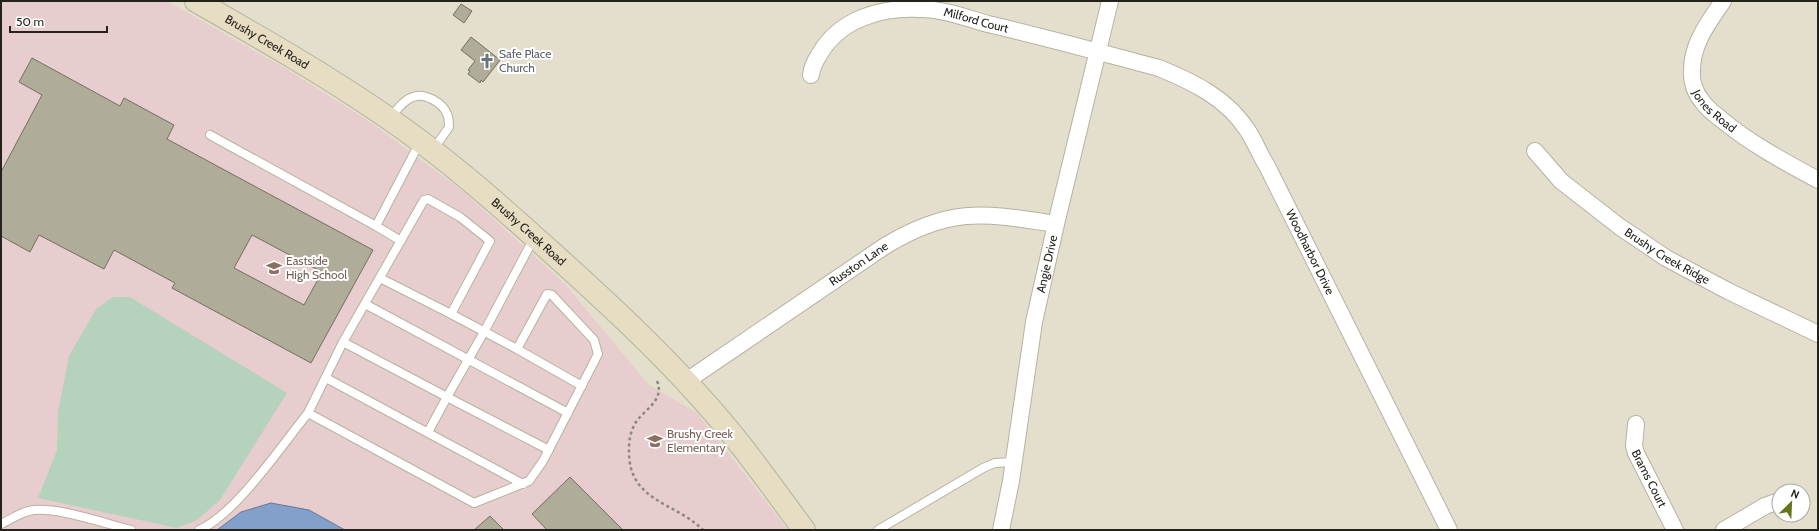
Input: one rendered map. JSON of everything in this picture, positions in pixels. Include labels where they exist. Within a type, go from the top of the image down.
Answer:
[{"type":"street","name":"Brushy Creek Road","points":[[196,1],[313,68],[389,119],[426,146],[499,204],[599,294],[685,382],[742,447],[804,530]]},
{"type":"street","name":"Angie Drive","points":[[1001,530],[1034,322],[1096,51],[1110,1]]},
{"type":"street","name":"Jones Road","points":[[1723,1],[1704,30],[1694,52],[1692,78],[1699,97],[1708,108],[1736,131],[1770,153],[1818,180]]},
{"type":"street","name":"Milford Court","points":[[811,75],[813,66],[822,48],[846,25],[868,15],[902,9],[929,9],[1096,51]]},
{"type":"street","name":"Woodharbor Drive","points":[[1096,51],[1158,68],[1194,83],[1224,103],[1244,126],[1267,166],[1449,530]]},
{"type":"street","name":"Brushy Creek Ridge","points":[[1535,151],[1561,181],[1620,227],[1666,258],[1728,291],[1818,334]]},
{"type":"street","name":"Russton Lane","points":[[685,382],[885,246],[917,229],[947,218],[978,214],[1056,224]]},
{"type":"street","name":"Brams Court","points":[[1636,424],[1634,446],[1636,453],[1675,530]]},
{"type":"street","points":[[1724,530],[1771,504]]},
{"type":"lane","points":[[376,226],[426,146],[449,127],[447,114],[439,104],[426,96],[414,96],[403,103],[389,119]]},
{"type":"lane","points":[[210,135],[376,226],[400,241]]},
{"type":"lane","points":[[199,530],[221,515],[242,494],[308,413],[343,342],[424,200],[428,199],[460,217],[490,241],[451,314]]},
{"type":"lane","points":[[428,432],[535,237]]},
{"type":"lane","points":[[380,278],[451,314],[582,386]]},
{"type":"lane","points":[[308,413],[474,503],[529,481],[549,450],[598,354],[594,340],[552,295],[547,294],[516,349]]},
{"type":"lane","points":[[365,304],[568,413]]},
{"type":"lane","points":[[343,342],[549,450]]},
{"type":"lane","points":[[326,378],[523,484]]},
{"type":"lane","points":[[878,530],[983,468],[995,464],[1013,462]]},
{"type":"lane","points":[[1,524],[29,511],[39,510],[70,514],[131,530]]},
{"type":"path","points":[[657,381],[659,391],[655,402],[637,421],[632,430],[629,458],[632,473],[647,494],[658,502],[690,519],[702,530]]},
{"type":"shaded area","name":"Eastside High School","points":[[1,1],[167,1],[288,70],[373,124],[464,192],[566,285],[648,384],[697,413],[788,530],[1,530]]},
{"type":"green space","points":[[113,297],[130,297],[287,393],[220,500],[197,520],[177,528],[38,498],[57,450],[58,412],[69,356],[96,309]]},
{"type":"water","points":[[271,503],[309,510],[345,530],[217,530],[241,512]]},
{"type":"building","points":[[461,4],[472,11],[464,23],[453,15]]},
{"type":"building","name":"Safe Place Church","points":[[471,37],[500,60],[483,82],[481,80],[480,83],[468,74],[470,71],[468,70],[475,61],[461,50]]},
{"type":"building","points":[[32,58],[120,106],[124,98],[174,125],[167,139],[373,250],[311,363],[172,288],[175,283],[114,250],[104,269],[39,235],[30,252],[1,236],[1,172],[42,95],[19,82]],"holes":[[[252,235],[322,272],[304,305],[234,268]]]},
{"type":"building","points":[[570,477],[623,530],[547,530],[532,514]]},
{"type":"building","points":[[490,516],[504,530],[474,530]]},
{"type":"place","name":"Safe Place Church","points":[[487,61]]},
{"type":"place","name":"Eastside High School","points":[[274,268]]},
{"type":"place","name":"Brushy Creek Elementary","points":[[655,441]]}]
